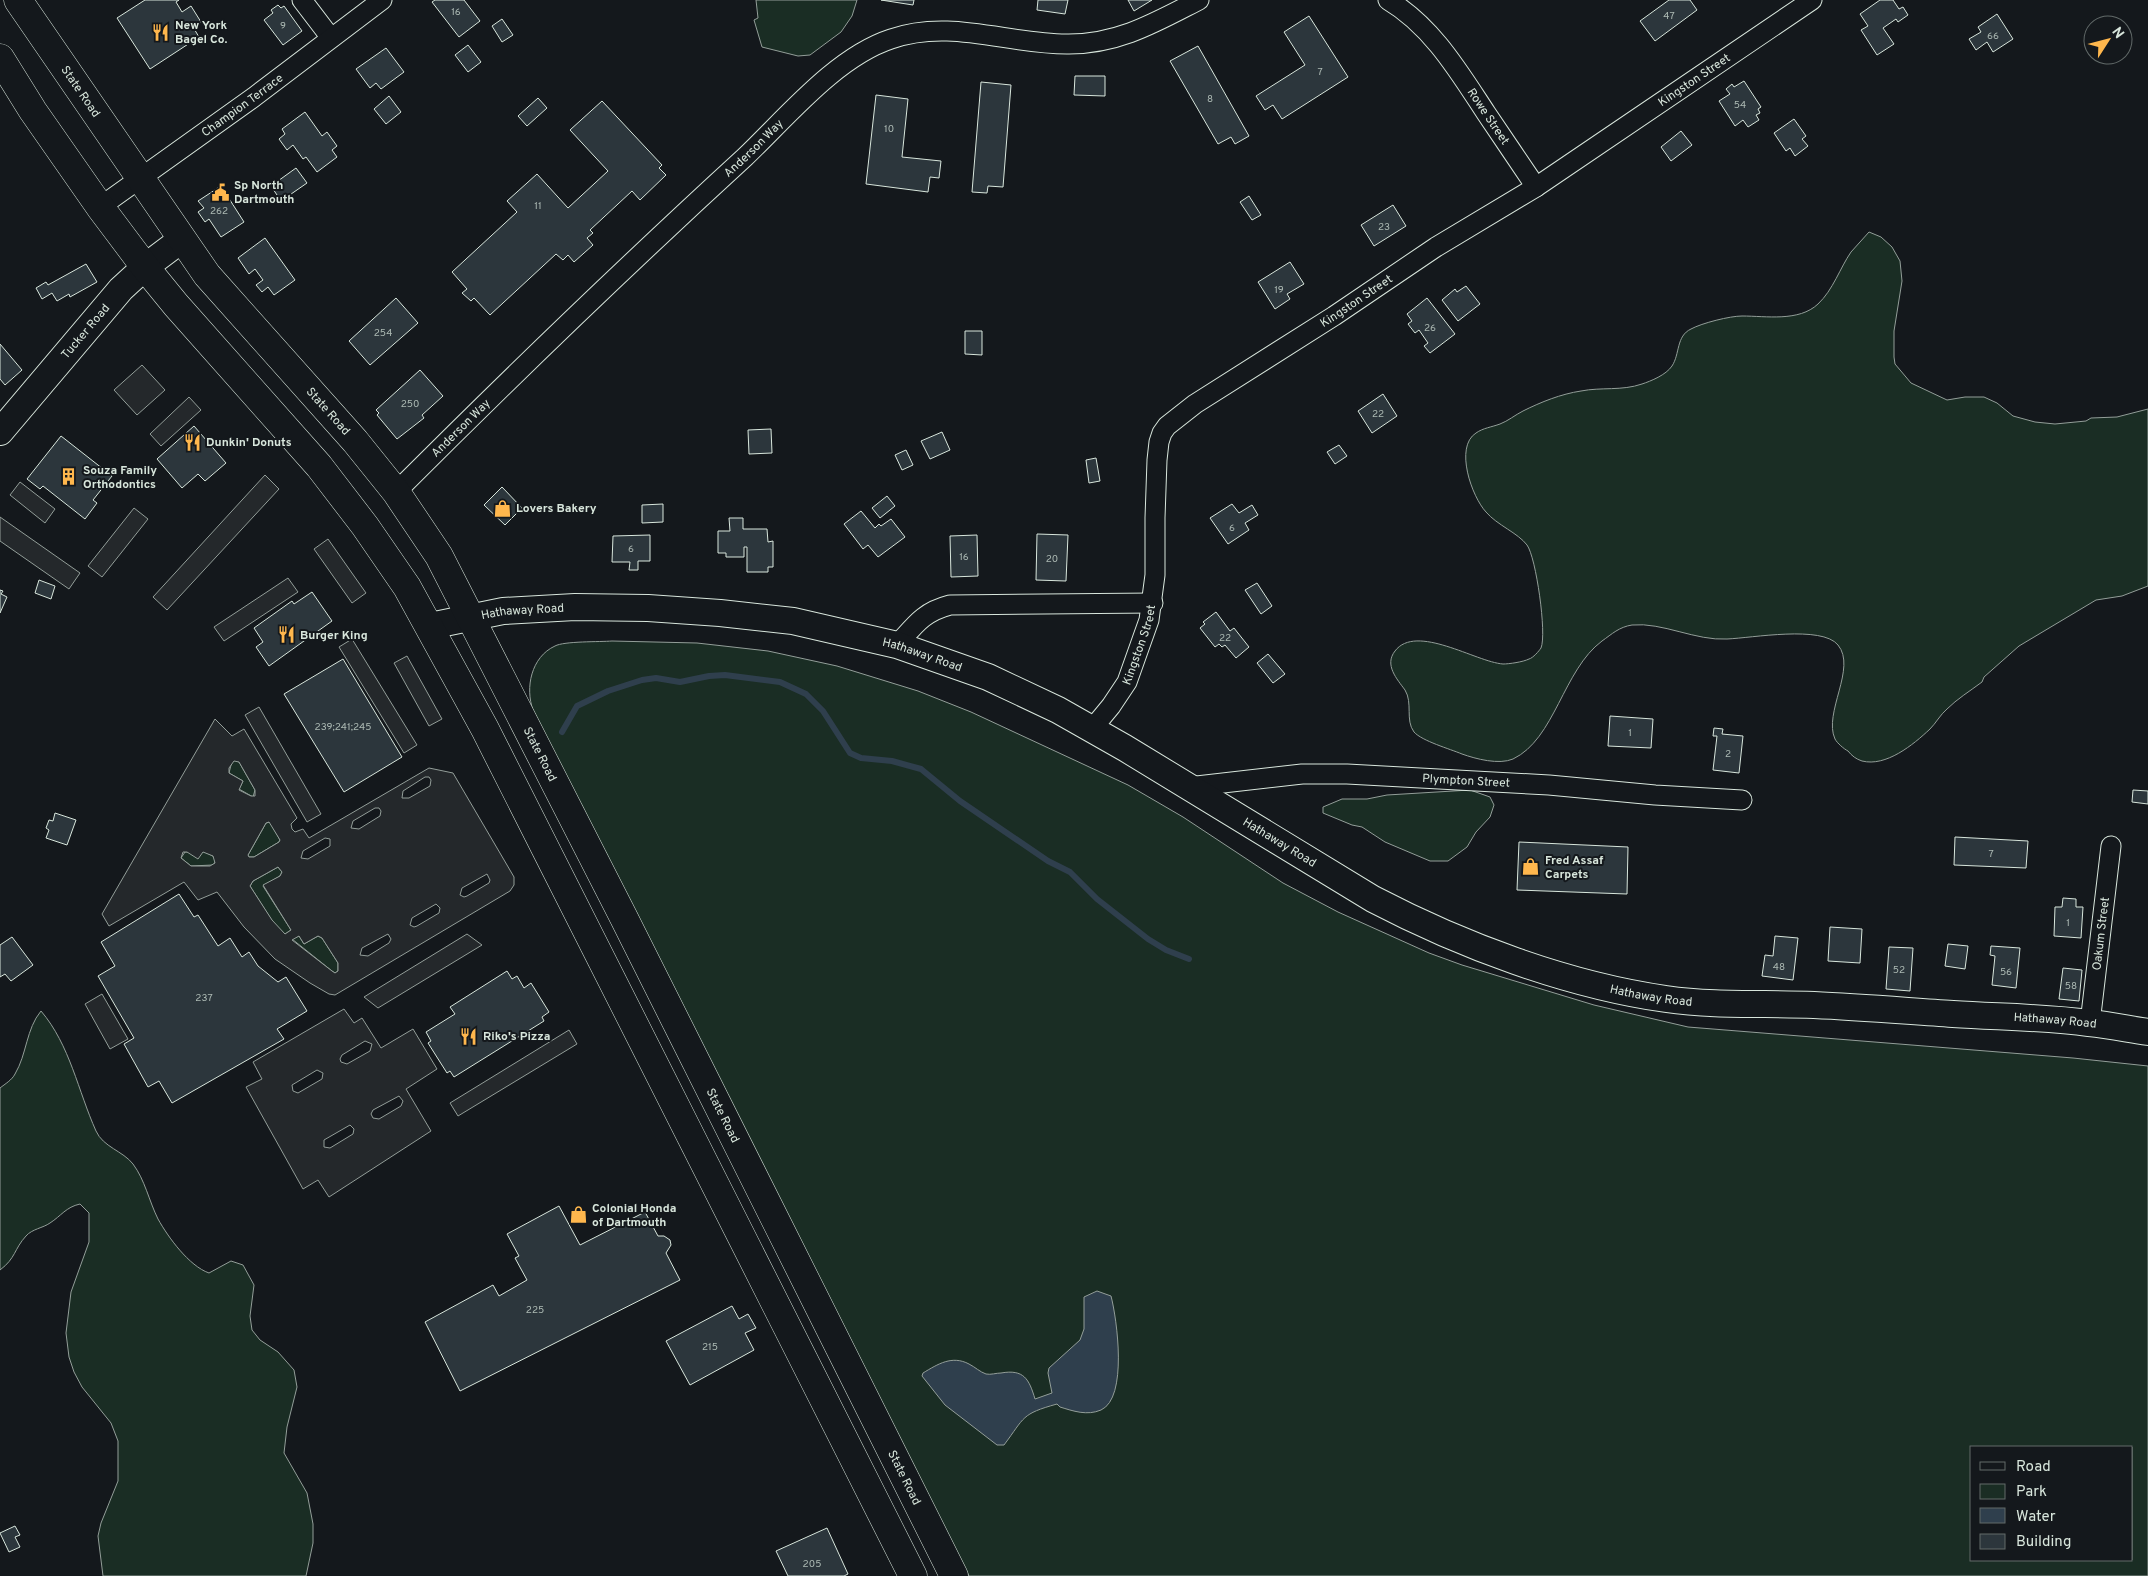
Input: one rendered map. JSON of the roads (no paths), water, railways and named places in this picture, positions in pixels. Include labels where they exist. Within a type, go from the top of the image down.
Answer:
[{"type":"main road","name":"State Road","points":[[18,0],[181,240],[208,275],[355,441],[396,492],[439,556],[954,1576]]},
{"type":"main road","points":[[0,58],[33,111],[145,268],[325,473],[385,555],[430,626],[511,780],[913,1576]]},
{"type":"main road","name":"Tucker Road","points":[[0,432],[122,289],[181,240]]},
{"type":"main road","name":"Hathaway Road","points":[[430,626],[503,611],[542,608],[685,610],[792,621],[897,645],[988,677],[1024,693],[1092,729],[1335,877],[1411,919],[1503,956],[1589,982],[1666,999],[1812,1005],[2090,1023],[2148,1032]]},
{"type":"main road","points":[[815,1380],[848,1364]]},
{"type":"street","points":[[302,0],[331,38]]},
{"type":"street","name":"Champion Terrace","points":[[100,207],[382,0]]},
{"type":"street","name":"Anderson Way","points":[[396,492],[577,313],[796,108],[857,55],[891,38],[926,31],[975,32],[1054,44],[1105,41],[1142,29],[1199,0]]},
{"type":"street","name":"Rowe Street","points":[[1388,0],[1413,18],[1459,71],[1536,187]]},
{"type":"street","name":"Kingston Street","points":[[1092,729],[1111,706],[1127,682],[1144,637],[1153,603],[1155,575],[1155,479],[1159,442],[1167,426],[1195,404],[1334,316],[1436,247],[1536,187],[1812,0]]},
{"type":"street","points":[[897,645],[921,619],[935,609],[950,606],[1153,603]]},
{"type":"street","name":"Plympton Street","points":[[1188,787],[1264,777],[1302,774],[1347,774],[1548,785],[1742,800]]},
{"type":"street","name":"Oakum Street","points":[[2090,1023],[2111,846]]},
{"type":"water","points":[[1097,1291],[1111,1296],[1118,1339],[1118,1375],[1115,1390],[1109,1403],[1101,1410],[1091,1413],[1080,1412],[1060,1407],[1057,1404],[1045,1407],[1025,1418],[1004,1445],[997,1445],[945,1405],[922,1376],[923,1373],[940,1364],[957,1360],[963,1361],[986,1374],[1009,1372],[1020,1374],[1028,1381],[1035,1399],[1052,1393],[1048,1373],[1049,1368],[1080,1340],[1084,1329],[1084,1297]]},
{"type":"waterway","points":[[562,732],[577,706],[608,691],[642,680],[656,678],[680,682],[725,675],[780,682],[806,694],[823,711],[850,753],[861,758],[892,761],[921,769],[960,801],[1048,861],[1070,872],[1097,899],[1148,939],[1166,950],[1189,959]]},
{"type":"place","name":"New York Bagel Co.","points":[[161,32]]},
{"type":"place","name":"Sp North Dartmouth","points":[[220,192]]},
{"type":"place","name":"Dunkin' Donuts","points":[[192,442]]},
{"type":"place","name":"Souza Family Orthodontics","points":[[69,477]]},
{"type":"place","name":"Lovers Bakery","points":[[502,508]]},
{"type":"place","name":"Burger King","points":[[286,635]]},
{"type":"place","name":"Fred Assaf Carpets","points":[[1531,867]]},
{"type":"place","name":"Riko's Pizza","points":[[469,1036]]},
{"type":"place","name":"Colonial Honda of Dartmouth","points":[[578,1215]]}]
